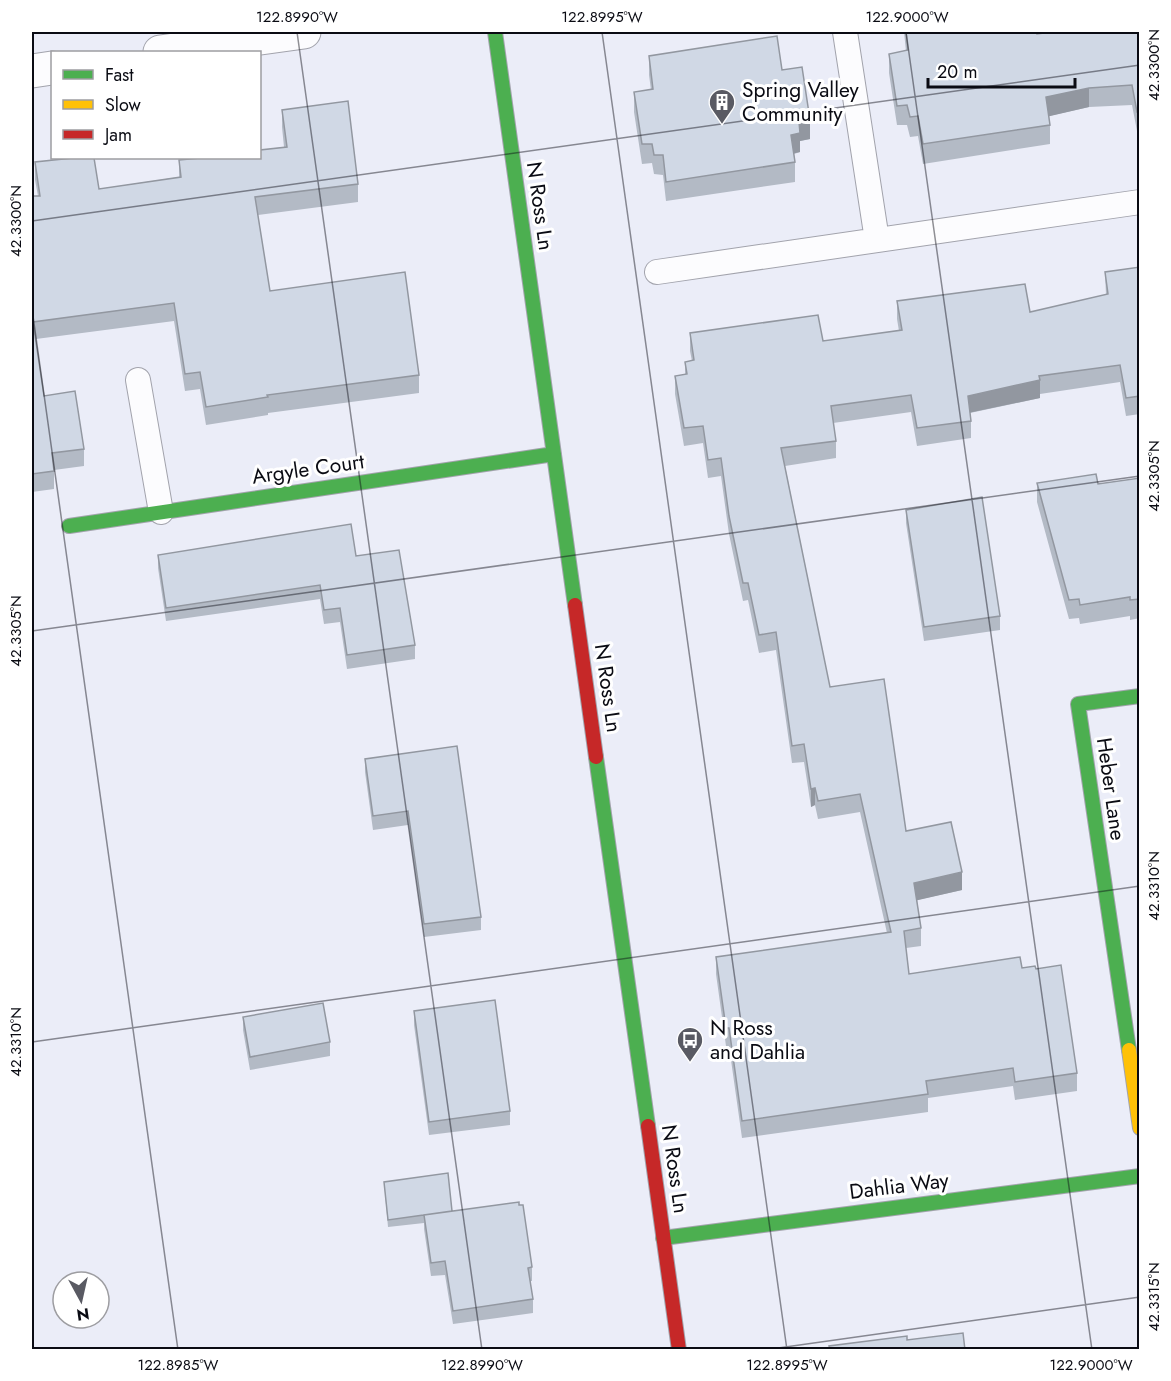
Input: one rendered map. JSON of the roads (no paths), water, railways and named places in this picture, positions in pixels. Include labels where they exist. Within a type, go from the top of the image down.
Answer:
[{"type":"street","points":[[167,51],[304,32]]},
{"type":"street","name":"N Ross Ln","points":[[495,32],[679,1350]]},
{"type":"street","points":[[32,71],[51,68]]},
{"type":"street","name":"Argyle Court","points":[[69,526],[554,454]]},
{"type":"street","name":"Heber Lane","points":[[1140,696],[1078,704],[1140,1128]]},
{"type":"street","name":"Dahlia Way","points":[[663,1238],[1140,1176]]},
{"type":"lane","points":[[845,32],[877,240]]},
{"type":"lane","points":[[657,272],[1140,202]]},
{"type":"lane","points":[[138,380],[161,512]]},
{"type":"place","name":"Spring Valley Community","points":[[722,125]]},
{"type":"place","name":"N Ross and Dahlia","points":[[690,1063]]}]
